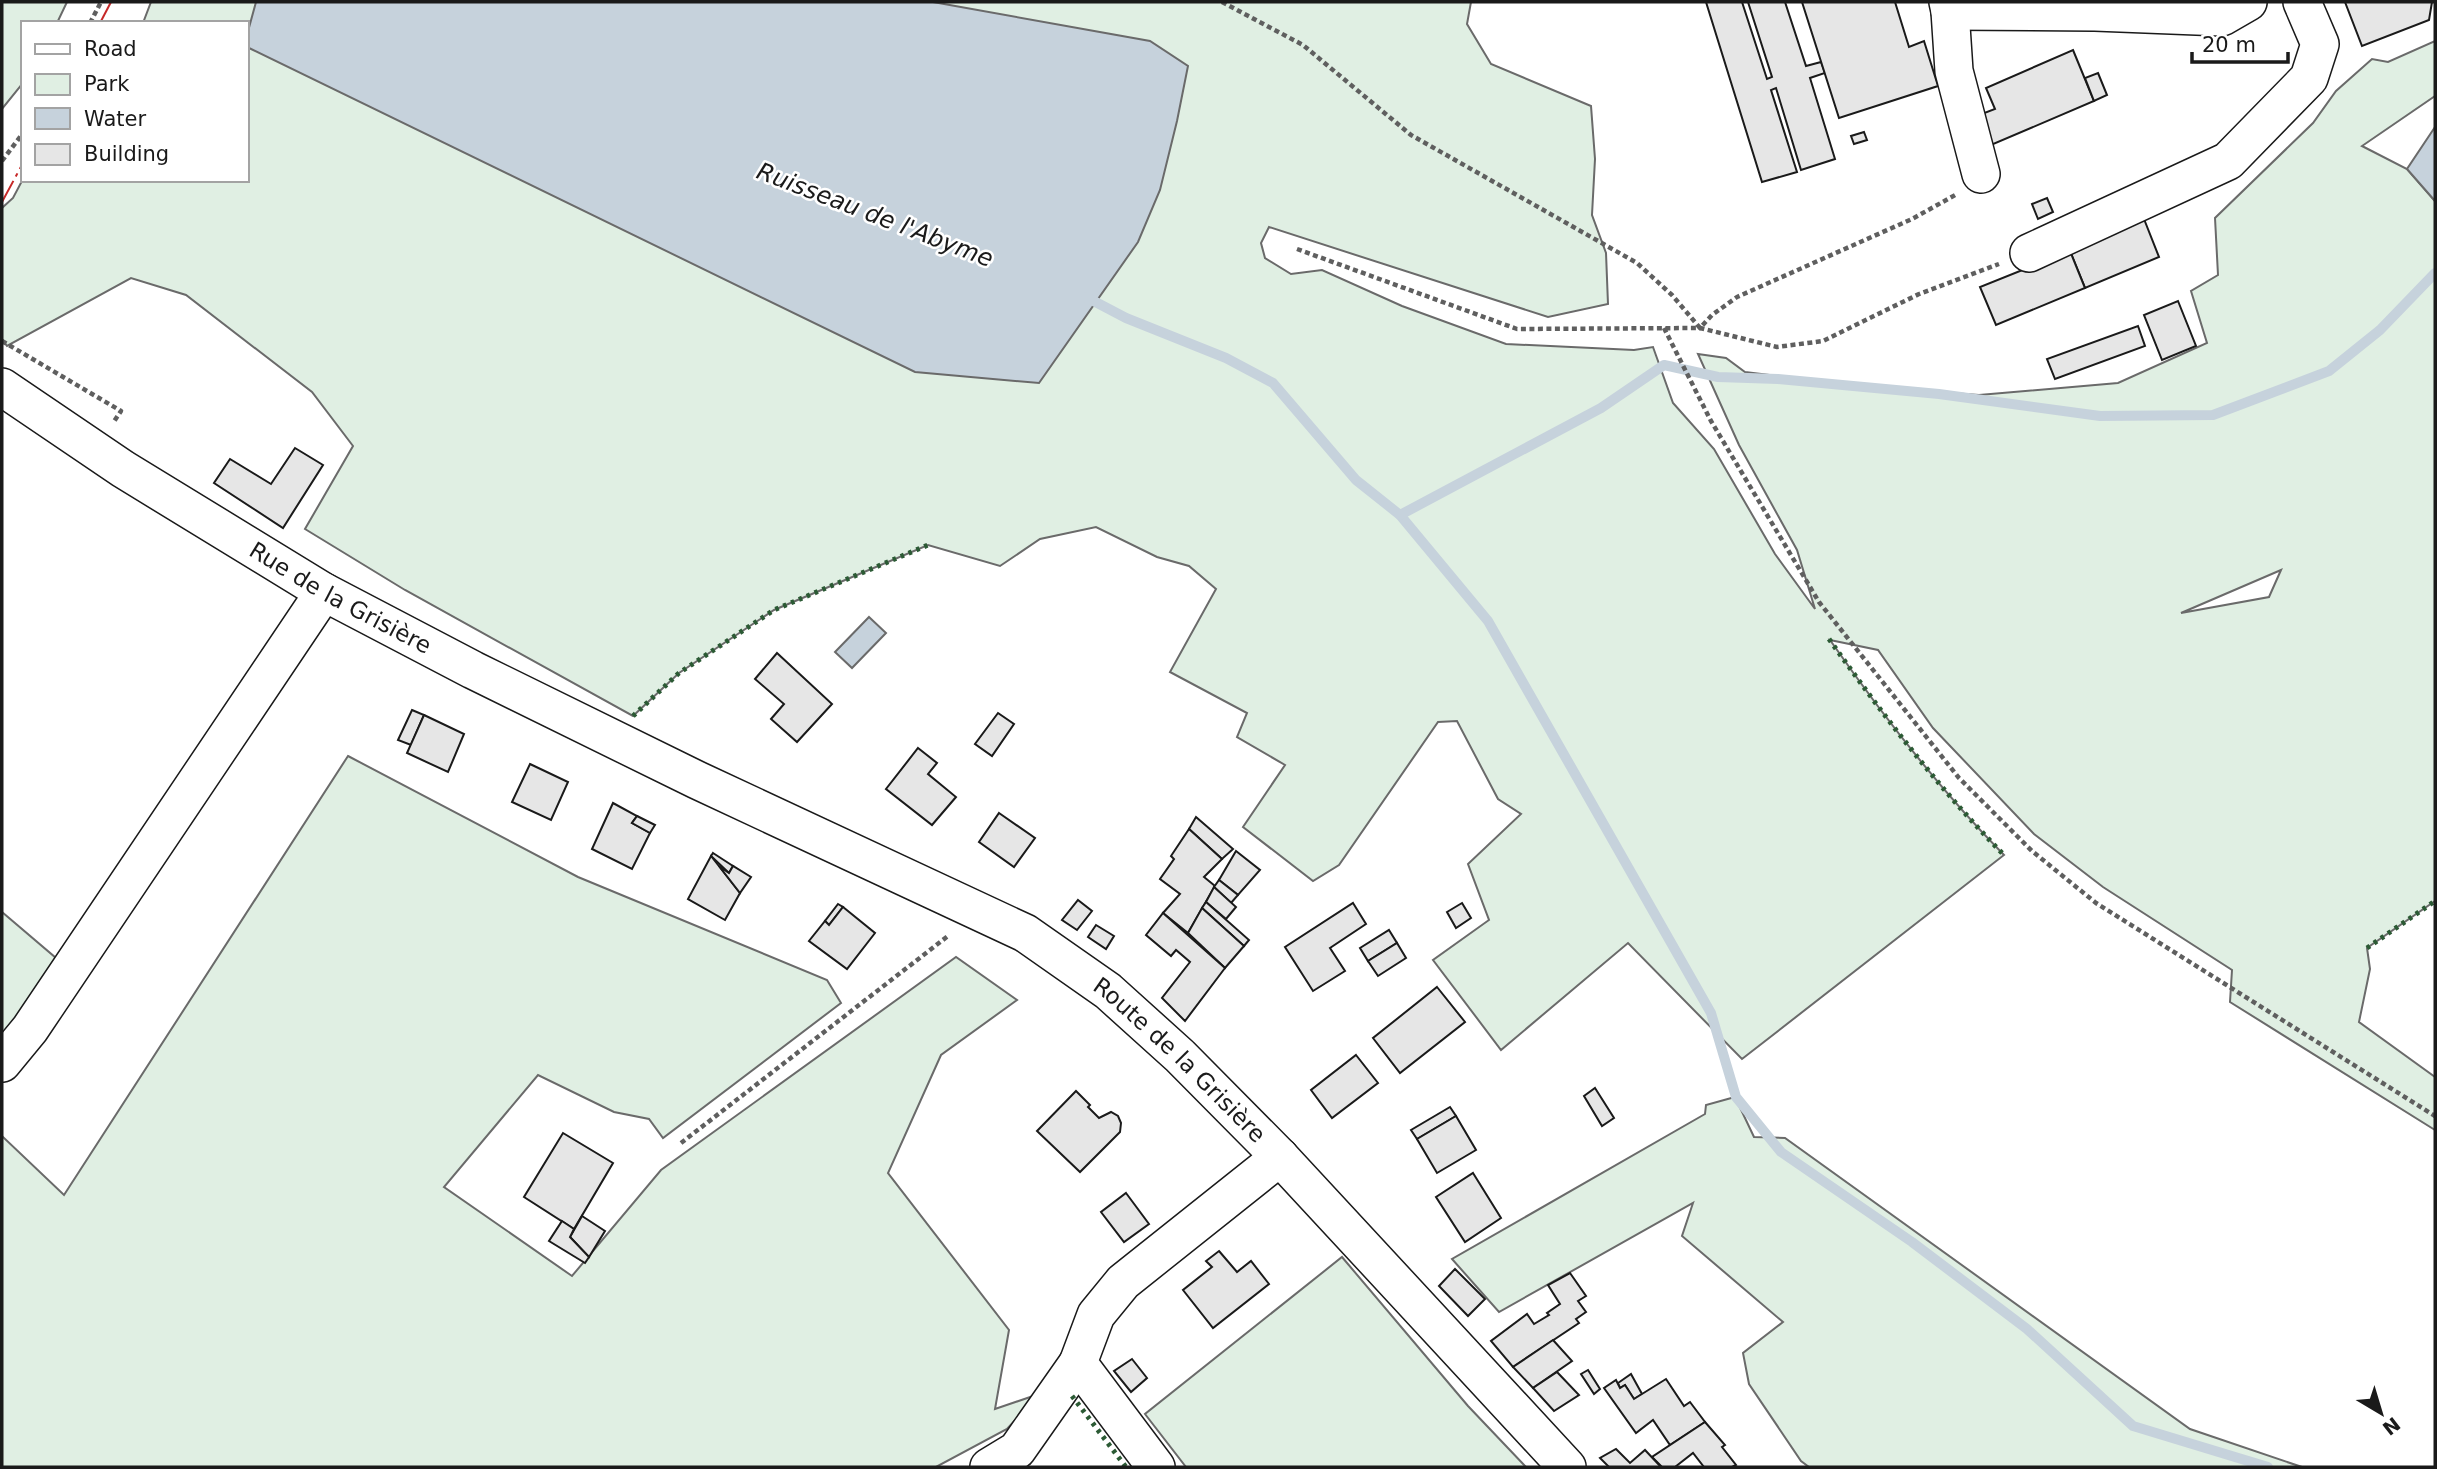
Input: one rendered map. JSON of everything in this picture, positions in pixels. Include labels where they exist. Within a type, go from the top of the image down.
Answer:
[{"type":"street","points":[[1981,174],[1954,71],[1949,7],[2222,16],[2248,2]]},
{"type":"street","points":[[2029,253],[2228,161],[2309,78],[2320,44],[2302,2]]},
{"type":"street","name":"Rue de la Grisière","points":[[2,387],[94,449],[324,592],[473,670],[697,780]]},
{"type":"street","points":[[2,1063],[30,1029],[324,592]]},
{"type":"street","name":"Route de la Grisière","points":[[697,780],[1025,933],[1108,991],[1180,1056],[1280,1157],[1567,1467]]},
{"type":"street","points":[[989,1467],[1017,1450],[1078,1363],[1096,1315],[1123,1282],[1280,1157]]},
{"type":"street","points":[[1078,1363],[1156,1467]]},
{"type":"path","points":[[91,21],[101,2]]},
{"type":"path","points":[[1222,2],[1303,45],[1412,135],[1637,263],[1672,295],[1700,328]]},
{"type":"path","points":[[2,161],[21,136]]},
{"type":"path","points":[[1700,328],[1712,315],[1737,297],[1912,219],[1967,189],[1981,174]]},
{"type":"path","points":[[1297,249],[1517,329],[1700,328],[1776,347],[1823,341],[1919,294],[2029,253]]},
{"type":"path","points":[[1664,328],[1711,421],[1819,602],[1959,778],[2032,851],[2096,903],[2435,1116]]},
{"type":"path","points":[[2,341],[121,411],[94,449]]},
{"type":"path","points":[[681,1143],[979,911]]},
{"type":"green space","points":[[2,2],[67,2],[58,21],[21,21],[21,85],[2,109]]},
{"type":"green space","points":[[151,2],[1471,2],[1467,24],[1491,64],[1591,106],[1595,159],[1592,215],[1606,253],[1608,304],[1548,317],[1269,227],[1261,243],[1265,258],[1291,274],[1322,270],[1402,306],[1506,344],[1634,350],[1653,347],[1673,403],[1714,449],[1775,554],[1815,609],[1797,550],[1739,445],[1698,354],[1726,358],[1745,372],[1870,387],[1979,395],[2118,383],[2207,343],[2191,291],[2218,275],[2215,218],[2313,123],[2336,91],[2372,59],[2388,62],[2435,41],[2435,96],[2362,146],[2407,169],[2435,201],[2435,901],[2367,948],[2370,969],[2359,1022],[2435,1077],[2435,1130],[2230,1002],[2232,970],[2103,887],[2034,834],[1933,728],[1878,650],[1830,640],[1912,751],[2004,855],[1742,1059],[1628,943],[1501,1050],[1433,960],[1489,920],[1468,864],[1521,814],[1498,799],[1457,721],[1438,722],[1339,865],[1313,881],[1243,827],[1285,765],[1237,737],[1247,713],[1170,672],[1216,589],[1189,566],[1157,557],[1096,527],[1040,539],[1000,566],[928,545],[774,610],[679,673],[633,716],[405,590],[305,529],[353,446],[312,392],[186,295],[131,278],[7,346],[2,339],[2,208],[13,198],[21,182],[248,182],[248,21],[144,21]],"holes":[[[2281,570],[2269,597],[2181,613]]]},
{"type":"green space","points":[[348,756],[578,877],[827,980],[841,1003],[663,1138],[649,1119],[614,1112],[538,1075],[444,1187],[572,1276],[661,1170],[956,957],[1017,1000],[941,1055],[888,1173],[1009,1330],[995,1409],[1039,1394],[1007,1429],[936,1467],[2,1467],[2,1136],[64,1195]]},
{"type":"green space","points":[[2,912],[63,964],[2,1039]]},
{"type":"green space","points":[[1735,1097],[1754,1137],[1785,1138],[2190,1429],[2302,1467],[1809,1467],[1801,1461],[1749,1384],[1743,1353],[1783,1322],[1682,1236],[1693,1203],[1499,1312],[1452,1259],[1705,1114],[1706,1105]]},
{"type":"green space","points":[[1342,1257],[1468,1406],[1526,1467],[1186,1467],[1145,1414]]},
{"type":"water","name":"Ruisseau de l'Abyme","points":[[256,2],[933,2],[1150,41],[1188,66],[1160,190],[1138,242],[1039,383],[915,372],[248,47],[248,31]]},
{"type":"water","points":[[2435,127],[2435,201],[2407,169]]},
{"type":"water","points":[[869,617],[886,633],[852,668],[835,652]]},
{"type":"building","points":[[1706,2],[1742,2],[1767,79],[1772,77],[1748,2],[1785,2],[1806,66],[1821,62],[1825,73],[1810,78],[1835,159],[1801,170],[1776,88],[1771,90],[1797,172],[1762,182]]},
{"type":"building","points":[[1802,2],[1895,2],[1909,47],[1924,41],[1938,86],[1839,118]]},
{"type":"building","points":[[2345,2],[2432,2],[2429,20],[2362,46]]},
{"type":"building","points":[[2073,50],[2094,101],[1991,145],[1979,115],[1995,109],[1986,88]]},
{"type":"building","points":[[2098,73],[2107,95],[2094,101],[2085,78]]},
{"type":"building","points":[[1864,132],[1867,140],[1854,144],[1851,136]]},
{"type":"building","points":[[2047,198],[2053,212],[2038,219],[2032,204]]},
{"type":"building","points":[[2144,219],[2159,257],[2085,288],[2070,251]]},
{"type":"building","points":[[2070,251],[2085,288],[1996,325],[1980,287]]},
{"type":"building","points":[[2178,301],[2196,346],[2162,360],[2144,315]]},
{"type":"building","points":[[2138,326],[2145,346],[2055,379],[2047,359]]},
{"type":"building","points":[[295,448],[323,465],[283,528],[214,483],[230,459],[271,484]]},
{"type":"building","points":[[777,653],[832,704],[797,742],[771,719],[784,704],[755,679]]},
{"type":"building","points":[[412,710],[424,715],[411,745],[398,740]]},
{"type":"building","points":[[998,713],[1014,724],[992,756],[975,744]]},
{"type":"building","points":[[424,715],[464,734],[448,772],[407,753]]},
{"type":"building","points":[[918,748],[937,763],[928,774],[956,797],[932,825],[886,789]]},
{"type":"building","points":[[530,764],[568,782],[551,820],[512,802]]},
{"type":"building","points":[[613,803],[637,816],[632,823],[650,833],[632,869],[592,849]]},
{"type":"building","points":[[999,813],[1035,838],[1014,867],[979,842]]},
{"type":"building","points":[[637,816],[655,825],[650,833],[632,823]]},
{"type":"building","points":[[1196,817],[1233,849],[1222,859],[1189,829]]},
{"type":"building","points":[[1189,829],[1222,859],[1204,877],[1215,886],[1188,933],[1163,913],[1180,894],[1160,879]]},
{"type":"building","points":[[1236,851],[1260,870],[1238,895],[1219,880]]},
{"type":"building","points":[[713,853],[733,866],[729,873],[711,856]]},
{"type":"building","points":[[711,856],[740,893],[725,920],[688,899]]},
{"type":"building","points":[[719,866],[729,873],[733,866],[751,877],[740,893]]},
{"type":"building","points":[[1219,880],[1238,895],[1231,903],[1214,887]]},
{"type":"building","points":[[1214,887],[1236,907],[1226,919],[1206,902]]},
{"type":"building","points":[[1078,900],[1092,911],[1077,930],[1062,920]]},
{"type":"building","points":[[1206,902],[1249,940],[1244,946],[1202,908]]},
{"type":"building","points":[[1353,903],[1366,924],[1330,948],[1345,971],[1313,991],[1285,947]]},
{"type":"building","points":[[1462,903],[1471,918],[1456,928],[1447,912]]},
{"type":"building","points":[[838,904],[843,907],[829,925],[825,921]]},
{"type":"building","points":[[843,907],[875,933],[847,969],[809,941],[825,921],[829,925]]},
{"type":"building","points":[[1202,908],[1244,946],[1225,968],[1188,933]]},
{"type":"building","points":[[1163,913],[1225,968],[1185,1021],[1162,998],[1190,962],[1176,950],[1171,956],[1146,935]]},
{"type":"building","points":[[1096,925],[1114,936],[1106,949],[1088,937]]},
{"type":"building","points":[[1389,930],[1397,943],[1368,961],[1360,948]]},
{"type":"building","points":[[1397,943],[1406,958],[1378,976],[1368,961]]},
{"type":"building","points":[[1437,987],[1465,1022],[1400,1073],[1373,1038]]},
{"type":"building","points":[[1356,1055],[1378,1083],[1332,1118],[1311,1090]]},
{"type":"building","points":[[1595,1088],[1614,1118],[1602,1126],[1584,1096]]},
{"type":"building","points":[[1076,1091],[1099,1118],[1111,1112],[1118,1116],[1121,1123],[1120,1132],[1080,1172],[1037,1131]]},
{"type":"building","points":[[1450,1107],[1456,1116],[1417,1139],[1411,1130]]},
{"type":"building","points":[[1456,1116],[1476,1150],[1437,1173],[1417,1139]]},
{"type":"building","points":[[563,1133],[613,1163],[574,1229],[524,1197]]},
{"type":"building","points":[[1473,1173],[1501,1218],[1465,1242],[1436,1197]]},
{"type":"building","points":[[1126,1193],[1149,1224],[1124,1242],[1101,1212]]},
{"type":"building","points":[[582,1216],[605,1231],[589,1257],[570,1237]]},
{"type":"building","points":[[562,1221],[574,1229],[570,1237],[589,1257],[585,1263],[549,1241]]},
{"type":"building","points":[[1219,1251],[1237,1272],[1251,1261],[1269,1284],[1213,1328],[1183,1290],[1212,1267],[1206,1261]]},
{"type":"building","points":[[1455,1269],[1485,1299],[1468,1316],[1439,1286]]},
{"type":"building","points":[[1570,1273],[1586,1296],[1578,1301],[1586,1312],[1576,1319],[1579,1323],[1513,1367],[1491,1341],[1527,1314],[1534,1324],[1549,1315],[1547,1313],[1560,1304],[1548,1285]]},
{"type":"building","points":[[1553,1340],[1572,1361],[1533,1388],[1513,1367]]},
{"type":"building","points":[[1132,1359],[1147,1378],[1131,1392],[1114,1371]]},
{"type":"building","points":[[1588,1370],[1600,1389],[1594,1394],[1581,1374]]},
{"type":"building","points":[[1557,1372],[1579,1395],[1554,1411],[1533,1388]]},
{"type":"building","points":[[1631,1374],[1642,1394],[1634,1399],[1625,1385],[1620,1388],[1618,1383]]},
{"type":"building","points":[[1666,1379],[1684,1406],[1690,1402],[1705,1422],[1670,1445],[1653,1420],[1636,1433],[1604,1388],[1616,1380],[1620,1388],[1625,1385],[1634,1399]]},
{"type":"building","points":[[1705,1422],[1725,1445],[1722,1447],[1736,1465],[1704,1467],[1693,1453],[1675,1467],[1662,1467],[1652,1457]]},
{"type":"building","points":[[1616,1449],[1630,1463],[1645,1450],[1661,1467],[1609,1467],[1600,1458]]},
{"type":"waterway","points":[[1400,515],[1601,408],[1664,365],[1718,377],[1778,379],[1939,394],[2100,416],[2213,415],[2329,371],[2380,330],[2435,273]]},
{"type":"waterway","points":[[1086,297],[1126,318],[1226,358],[1273,383],[1356,480],[1400,515],[1488,621],[1711,1013],[1736,1097],[1781,1152],[1912,1242],[2027,1329],[2133,1426],[2268,1467]]},
{"type":"hedge","points":[[633,716],[679,673],[774,610],[928,545]]},
{"type":"hedge","points":[[1829,639],[1912,751],[2004,855]]},
{"type":"hedge","points":[[2367,948],[2435,901]]},
{"type":"hedge","points":[[1072,1396],[1126,1467]]},
{"type":"power","points":[[101,21],[111,2]]},
{"type":"power","points":[[2,202],[21,167]]}]
